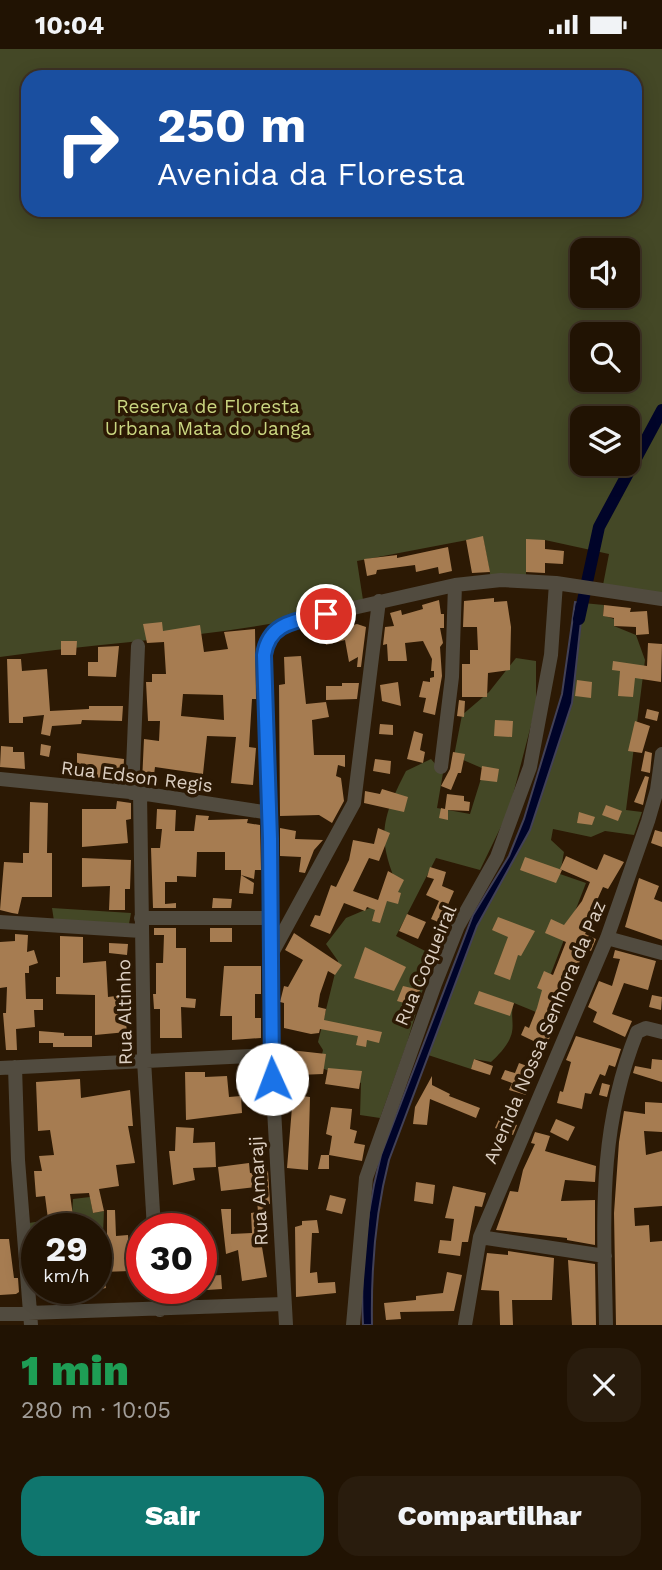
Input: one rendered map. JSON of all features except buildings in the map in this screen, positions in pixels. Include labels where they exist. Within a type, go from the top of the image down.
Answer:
[{"type":"street","points":[[270,956],[354,803],[379,601],[455,585],[502,580],[560,583],[662,599]]},
{"type":"street","name":"Rua Coqueiral","points":[[353,1325],[366,1178],[458,926],[497,857],[530,767],[551,655],[560,583]]},
{"type":"street","points":[[441,767],[452,677],[455,585]]},
{"type":"street","name":"Rua Amaraji","points":[[286,1325],[271,1055],[270,813],[264,655],[269,635],[283,625],[379,601]]},
{"type":"street","name":"Rua Altinho","points":[[138,646],[136,793],[144,1060],[153,1213]]},
{"type":"street","name":"Avenida Nossa Senhora da Paz","points":[[465,1325],[480,1237],[607,938],[648,821],[657,790],[662,754]]},
{"type":"street","name":"Rua Edson Regis","points":[[0,779],[136,793],[270,813]]},
{"type":"street","points":[[0,922],[141,925],[270,918]]},
{"type":"street","points":[[607,938],[662,953]]},
{"type":"street","points":[[606,1325],[605,1153],[617,1090],[640,1028],[662,1032]]},
{"type":"street","points":[[31,1319],[18,1160],[7,1067],[271,1055]]},
{"type":"street","points":[[480,1237],[605,1256]]},
{"type":"street","points":[[159,1304],[160,1310]]},
{"type":"street","points":[[0,1314],[31,1319],[284,1304]]},
{"type":"green space","name":"Reserva de Floresta Urbana Mata do Janga","points":[[0,49],[662,49],[662,594],[603,585],[609,554],[545,540],[526,540],[526,576],[490,574],[483,537],[357,561],[363,600],[275,623],[0,657]]},
{"type":"green space","points":[[583,603],[604,605],[603,615],[614,619],[614,626],[636,635],[645,660],[626,810],[642,812],[634,835],[605,831],[591,837],[553,829],[551,840],[564,852],[560,874],[586,883],[536,1012],[514,1003],[512,1032],[507,1044],[491,1062],[474,1059],[471,1069],[428,1055],[477,926],[530,830],[550,767],[579,645]]},
{"type":"green space","points":[[516,658],[536,661],[536,706],[509,810],[480,870],[436,858],[396,936],[433,955],[407,1043],[380,1118],[360,1115],[361,1083],[319,1067],[323,1050],[318,1042],[338,961],[326,944],[346,918],[386,901],[398,887],[387,854],[385,828],[387,815],[406,771],[431,759],[443,773],[437,808],[470,814],[484,769],[454,756],[462,715],[489,692]]},
{"type":"green space","points":[[52,908],[131,913],[129,924],[54,921]]},
{"type":"green space","points":[[90,1197],[93,1213],[72,1213],[73,1199]]},
{"type":"water","points":[[575,602],[583,603],[572,703],[530,830],[477,926],[389,1160],[375,1242],[372,1325],[363,1325],[366,1239],[381,1155],[473,915],[509,856],[524,819],[562,694]]},
{"type":"waterway","points":[[579,619],[599,527],[662,410]]},
{"type":"route","points":[[272,1079],[270,813],[265,720],[265,645],[275,629],[326,614]]}]
